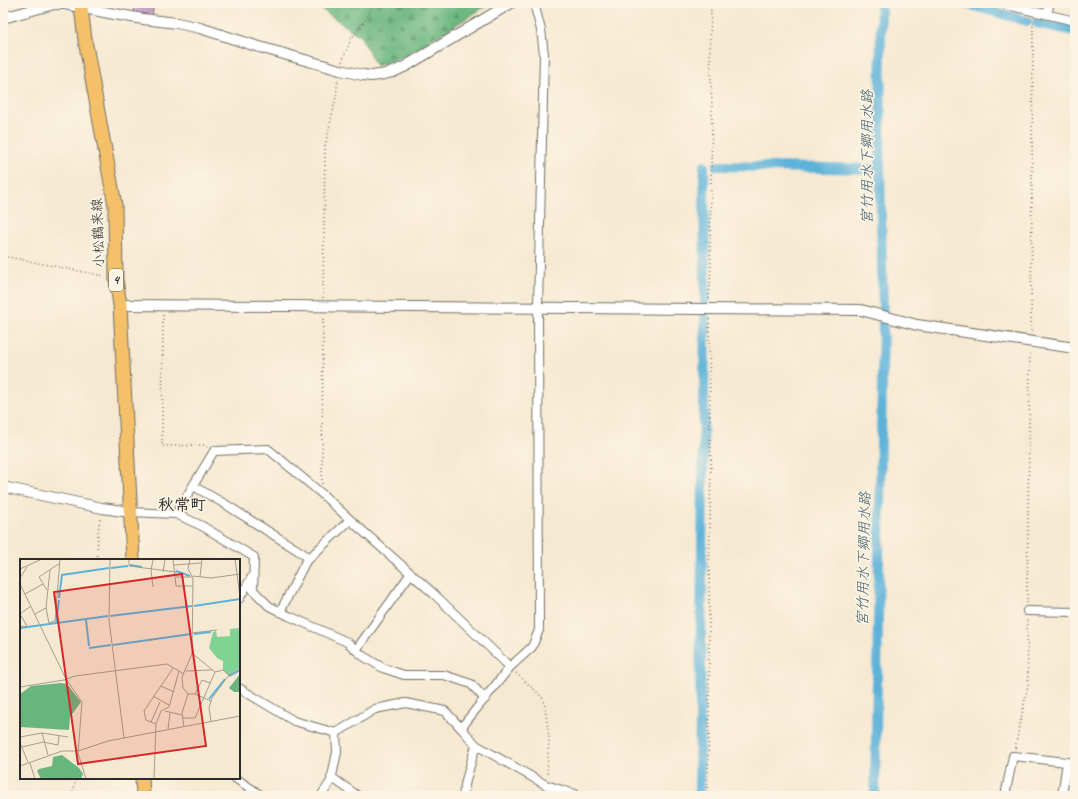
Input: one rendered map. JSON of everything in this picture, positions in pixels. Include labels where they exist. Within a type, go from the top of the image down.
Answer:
[{"type":"main road","name":"小松鶴来線","points":[[81,5],[85,40],[115,205],[116,279],[120,305],[132,559]]},
{"type":"main road","points":[[142,779],[143,796]]},
{"type":"street","points":[[3,18],[54,4],[81,5],[143,19],[178,23],[200,28],[340,70],[371,76],[393,72],[418,59],[511,3]]},
{"type":"street","points":[[461,728],[510,667],[532,647],[539,630],[538,307],[544,54],[541,30],[534,3]]},
{"type":"street","points":[[998,3],[1075,21]]},
{"type":"street","points":[[1047,14],[1050,3]]},
{"type":"street","points":[[120,305],[861,310],[916,325],[1075,348]]},
{"type":"street","points":[[176,514],[214,451],[268,449],[322,494],[411,573],[510,667]]},
{"type":"street","points":[[193,486],[225,504],[310,558]]},
{"type":"street","points":[[3,487],[102,508],[130,512],[176,514],[202,526],[254,557],[253,590],[269,606],[347,642],[363,656],[383,668],[404,675],[444,675],[471,684],[485,699]]},
{"type":"street","points":[[280,612],[306,561],[350,520]]},
{"type":"street","points":[[240,597],[254,572]]},
{"type":"street","points":[[356,650],[411,573]]},
{"type":"street","points":[[1027,611],[1075,612]]},
{"type":"street","points":[[240,689],[294,720],[336,733],[375,709],[406,703],[445,711],[476,745],[546,785],[577,795],[586,796]]},
{"type":"street","points":[[321,796],[332,777],[337,752],[336,733]]},
{"type":"street","points":[[464,796],[466,780],[476,745]]},
{"type":"street","points":[[1005,796],[1013,756],[1071,762],[1062,796]]},
{"type":"street","points":[[332,777],[358,796]]},
{"type":"street","points":[[236,779],[262,796]]},
{"type":"path","points":[[322,494],[325,147],[336,97],[340,70],[351,39],[368,16],[372,3]]},
{"type":"path","points":[[706,796],[709,726],[711,461],[709,309],[711,266],[711,3]]},
{"type":"path","points":[[1013,756],[1028,685],[1027,611],[1031,342],[1033,11]]},
{"type":"path","points":[[3,256],[116,279]]},
{"type":"path","points":[[163,305],[162,446],[204,445],[214,451]]},
{"type":"path","points":[[97,559],[98,532],[102,508]]},
{"type":"path","points":[[510,667],[544,700],[549,737],[546,785]]},
{"type":"path","points":[[74,796],[73,791],[76,779]]},
{"type":"green space","points":[[313,3],[491,3],[406,56],[376,66],[361,37]]},
{"type":"building","points":[[135,5],[153,8],[152,17],[134,14]]},
{"type":"waterway","name":"宮竹用水下郷用水路","points":[[881,3],[880,169],[883,310]]},
{"type":"waterway","points":[[963,3],[1027,21]]},
{"type":"waterway","points":[[1037,23],[1075,31]]},
{"type":"waterway","points":[[704,166],[705,303]]},
{"type":"waterway","points":[[717,166],[880,169]]},
{"type":"waterway","points":[[699,796],[705,314]]},
{"type":"waterway","name":"宮竹用水下郷用水路","points":[[875,796],[883,322]]},
{"type":"district","name":"秋常町","points":[[182,505]]}]
